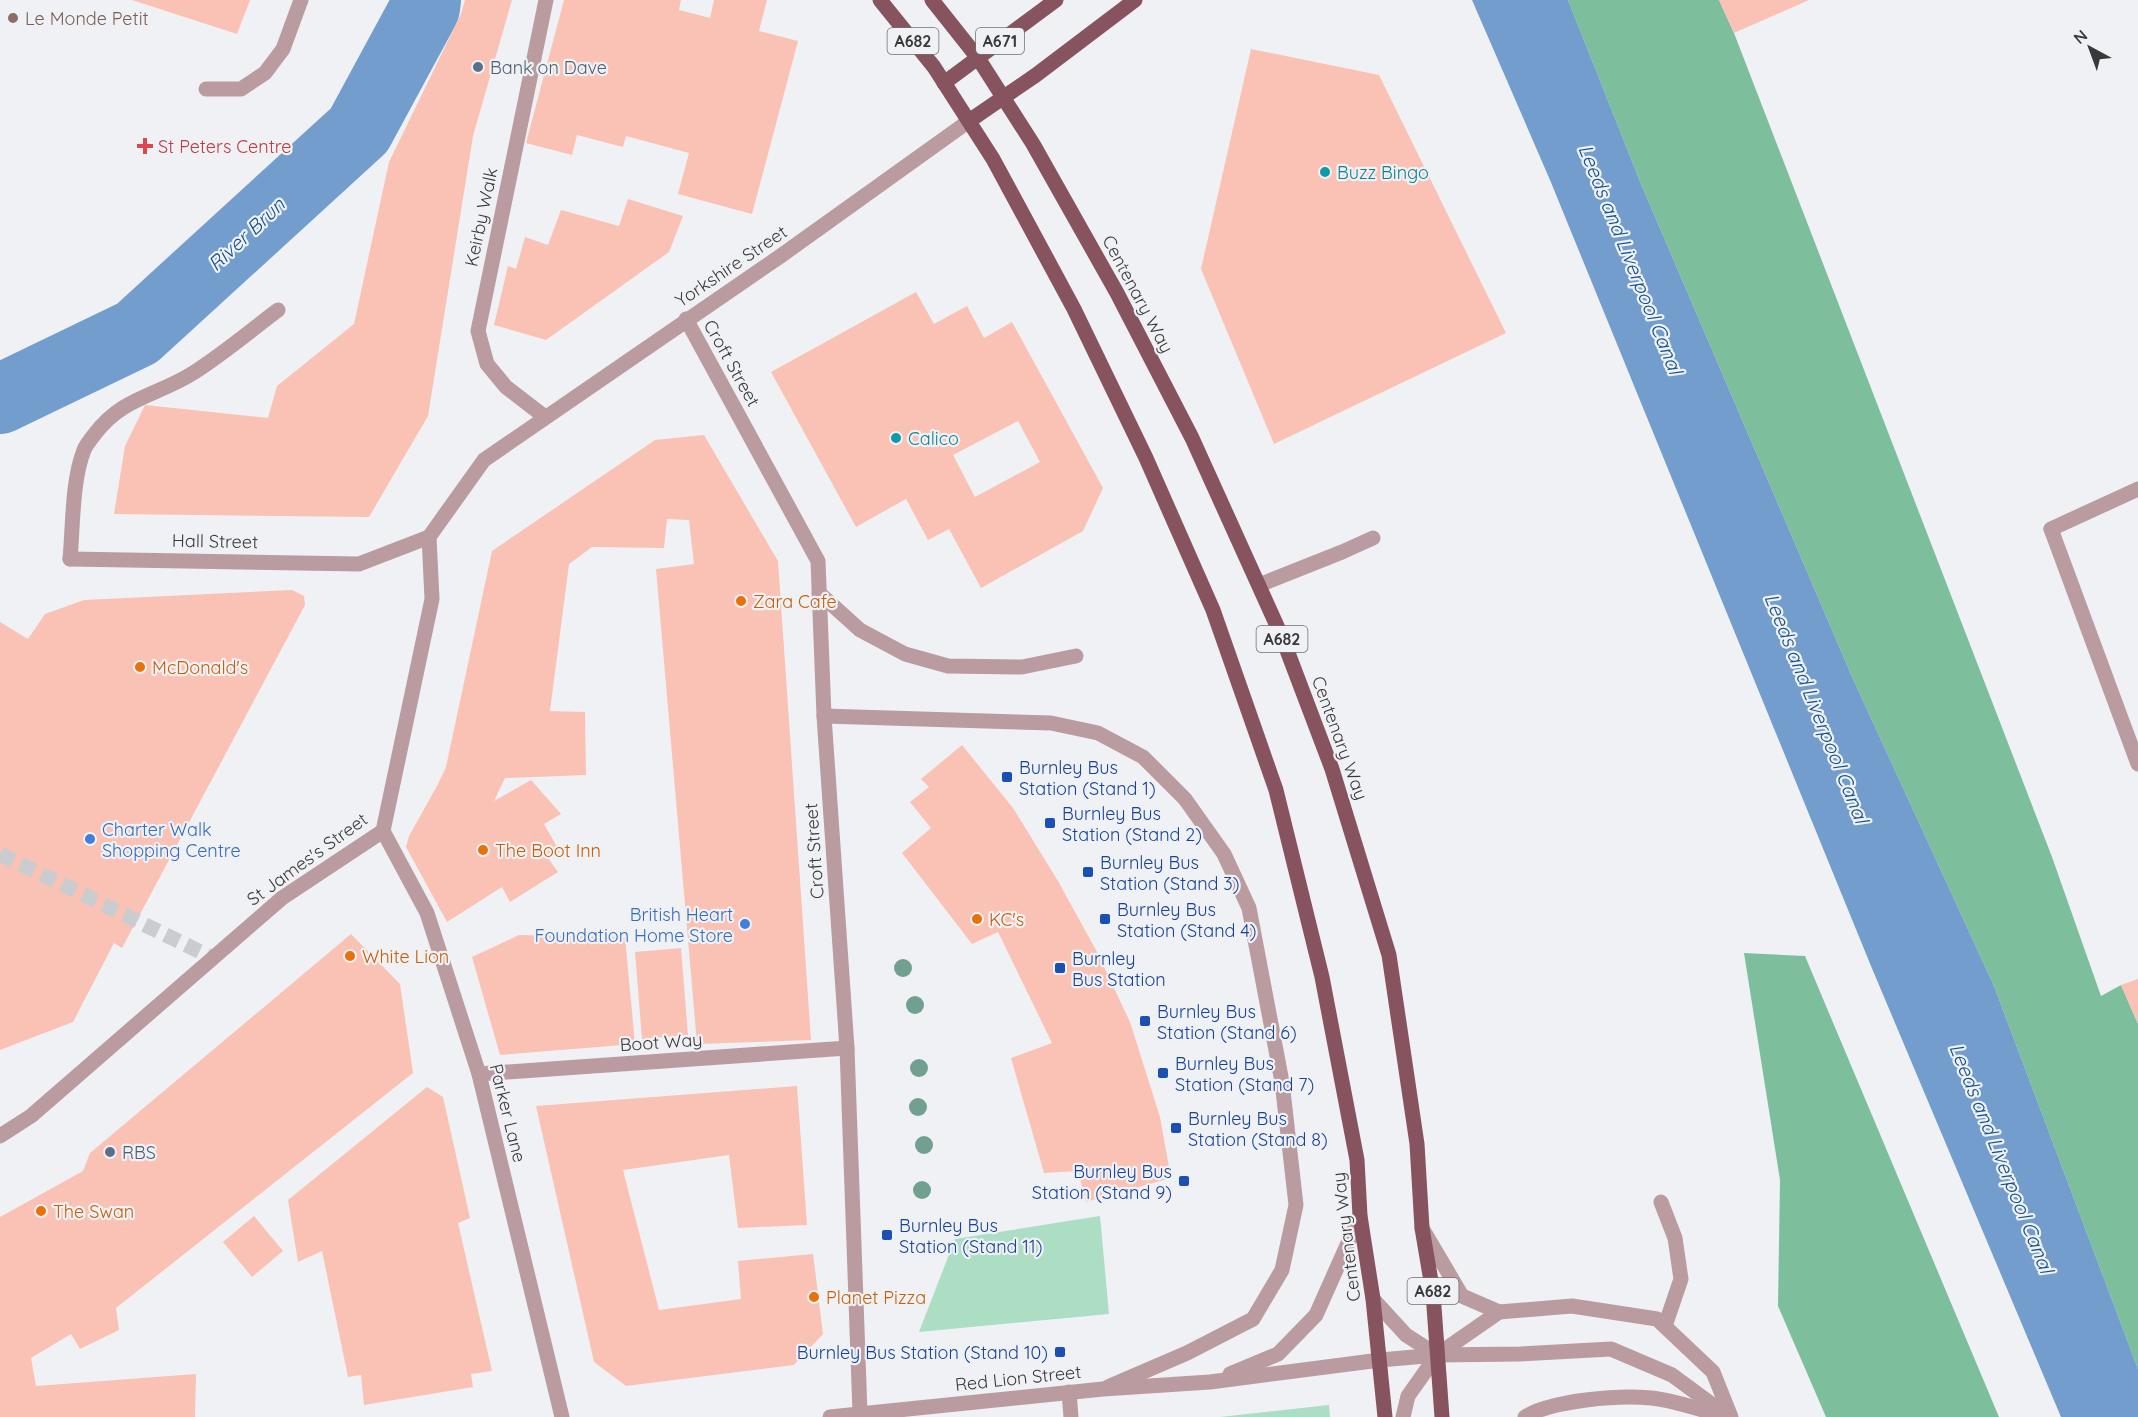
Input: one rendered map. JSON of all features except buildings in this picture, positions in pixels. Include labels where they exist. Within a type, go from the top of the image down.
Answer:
[{"type":"main road","name":"A682","points":[[880,0],[920,49],[969,121]]},
{"type":"main road","name":"A682","points":[[933,0],[978,58],[1005,98]]},
{"type":"main road","name":"A671","points":[[944,83],[1056,0]]},
{"type":"main road","name":"Yorkshire Street","points":[[969,121],[1005,98],[1135,0]]},
{"type":"main road","name":"Centenary Way","points":[[1005,98],[1106,274],[1187,428],[1282,637],[1332,769],[1389,956],[1418,1144],[1422,1228],[1433,1293],[1442,1417]]},
{"type":"main road","name":"Centenary Way","points":[[969,121],[1074,309],[1146,458],[1213,610],[1276,790],[1322,976],[1357,1160],[1360,1216],[1373,1299],[1385,1417]]},
{"type":"street","points":[[206,89],[241,89],[265,73],[283,49],[301,0]]},
{"type":"street","name":"Keirby Walk","points":[[545,417],[506,387],[487,364],[478,331],[546,0]]},
{"type":"street","name":"Yorkshire Street","points":[[429,537],[484,460],[782,255],[969,121]]},
{"type":"street","name":"Hall Street","points":[[278,310],[194,373],[166,388],[141,396],[119,409],[99,428],[84,448],[78,472],[70,559],[359,564],[429,537]]},
{"type":"street","name":"Croft Street","points":[[686,319],[818,561],[824,716],[847,1048],[860,1413]]},
{"type":"street","points":[[2138,489],[2051,529],[2138,764]]},
{"type":"street","name":"St James's Street","points":[[0,1136],[31,1116],[282,898],[383,831],[432,599],[429,537]]},
{"type":"street","points":[[1259,585],[1373,538]]},
{"type":"street","points":[[819,593],[860,630],[905,654],[948,666],[1022,667],[1076,656]]},
{"type":"street","points":[[824,716],[1051,723],[1098,733],[1143,757],[1185,799],[1224,854],[1249,908],[1282,1082],[1296,1205],[1282,1270],[1253,1319],[1187,1353],[1103,1389]]},
{"type":"street","name":"Parker Lane","points":[[383,831],[427,913],[478,1074],[562,1417]]},
{"type":"street","name":"Boot Way","points":[[478,1074],[847,1048]]},
{"type":"street","points":[[1661,1202],[1675,1238],[1681,1279],[1665,1326]]},
{"type":"street","name":"Red Lion Street","points":[[1210,1382],[1278,1354],[1316,1315],[1360,1216]]},
{"type":"street","points":[[1422,1228],[1462,1296],[1499,1312],[1572,1306],[1657,1319],[1713,1372],[1729,1417]]},
{"type":"street","points":[[1373,1299],[1406,1335],[1437,1355]]},
{"type":"street","points":[[1403,1417],[1408,1396],[1437,1355],[1499,1312]]},
{"type":"street","name":"Red Lion Street","points":[[835,1417],[1069,1392],[1210,1382],[1437,1355],[1520,1354],[1611,1349],[1672,1376],[1729,1417]]},
{"type":"street","points":[[1069,1392],[1071,1417]]},
{"type":"street","points":[[1525,1417],[1536,1410],[1602,1398],[1653,1398],[1729,1417]]},
{"type":"green space","points":[[1568,0],[1719,0],[1734,33],[2052,857],[2101,996],[2121,985],[2138,1024],[2138,1369],[1994,986],[1853,679],[1641,184]]},
{"type":"green space","points":[[1744,953],[1805,956],[1999,1417],[1826,1417],[1778,1306],[1780,1180]]},
{"type":"green space","points":[[1100,1216],[1109,1314],[919,1332],[955,1239]]},
{"type":"green space","points":[[1329,1405],[1330,1417],[1220,1417]]},
{"type":"water","name":"Leeds and Liverpool Canal","points":[[1472,0],[1568,0],[1641,184],[1853,679],[1994,986],[2138,1369],[2138,1417],[2061,1417],[1871,966],[1550,180]]},
{"type":"waterway","name":"River Brun","points":[[0,399],[137,333],[359,130],[425,8],[426,0]]},
{"type":"tunnel","points":[[0,854],[213,958]]},
{"type":"place","name":"Le Monde Petit","points":[[13,18]]},
{"type":"place","name":"Bank on Dave","points":[[478,67]]},
{"type":"place","name":"St Peters Centre","points":[[145,146]]},
{"type":"place","name":"Buzz Bingo","points":[[1325,172]]},
{"type":"place","name":"Calico","points":[[896,438]]},
{"type":"place","name":"Zara Cafe","points":[[741,601]]},
{"type":"place","name":"McDonald's","points":[[140,667]]},
{"type":"place","name":"Burnley Bus Station (Stand 1)","points":[[1007,777]]},
{"type":"place","name":"Burnley Bus Station (Stand 2)","points":[[1050,823]]},
{"type":"place","name":"Charter Walk Shopping Centre","points":[[90,839]]},
{"type":"place","name":"The Boot Inn","points":[[483,850]]},
{"type":"place","name":"Burnley Bus Station (Stand 3)","points":[[1088,872]]},
{"type":"place","name":"KC's","points":[[977,919]]},
{"type":"place","name":"Burnley Bus Station (Stand 4)","points":[[1105,919]]},
{"type":"place","name":"British Heart Foundation Home Store","points":[[745,924]]},
{"type":"place","name":"White Lion","points":[[350,956]]},
{"type":"place","name":"Burnley Bus Station","points":[[1060,968]]},
{"type":"place","name":"Burnley Bus Station (Stand 6)","points":[[1145,1021]]},
{"type":"place","name":"Burnley Bus Station (Stand 7)","points":[[1163,1073]]},
{"type":"place","name":"Burnley Bus Station (Stand 8)","points":[[1176,1128]]},
{"type":"place","name":"RBS","points":[[110,1152]]},
{"type":"place","name":"Burnley Bus Station (Stand 9)","points":[[1184,1181]]},
{"type":"place","name":"The Swan","points":[[41,1211]]},
{"type":"place","name":"Burnley Bus Station (Stand 11)","points":[[887,1235]]},
{"type":"place","name":"Planet Pizza","points":[[814,1297]]},
{"type":"place","name":"Burnley Bus Station (Stand 10)","points":[[1060,1352]]}]
